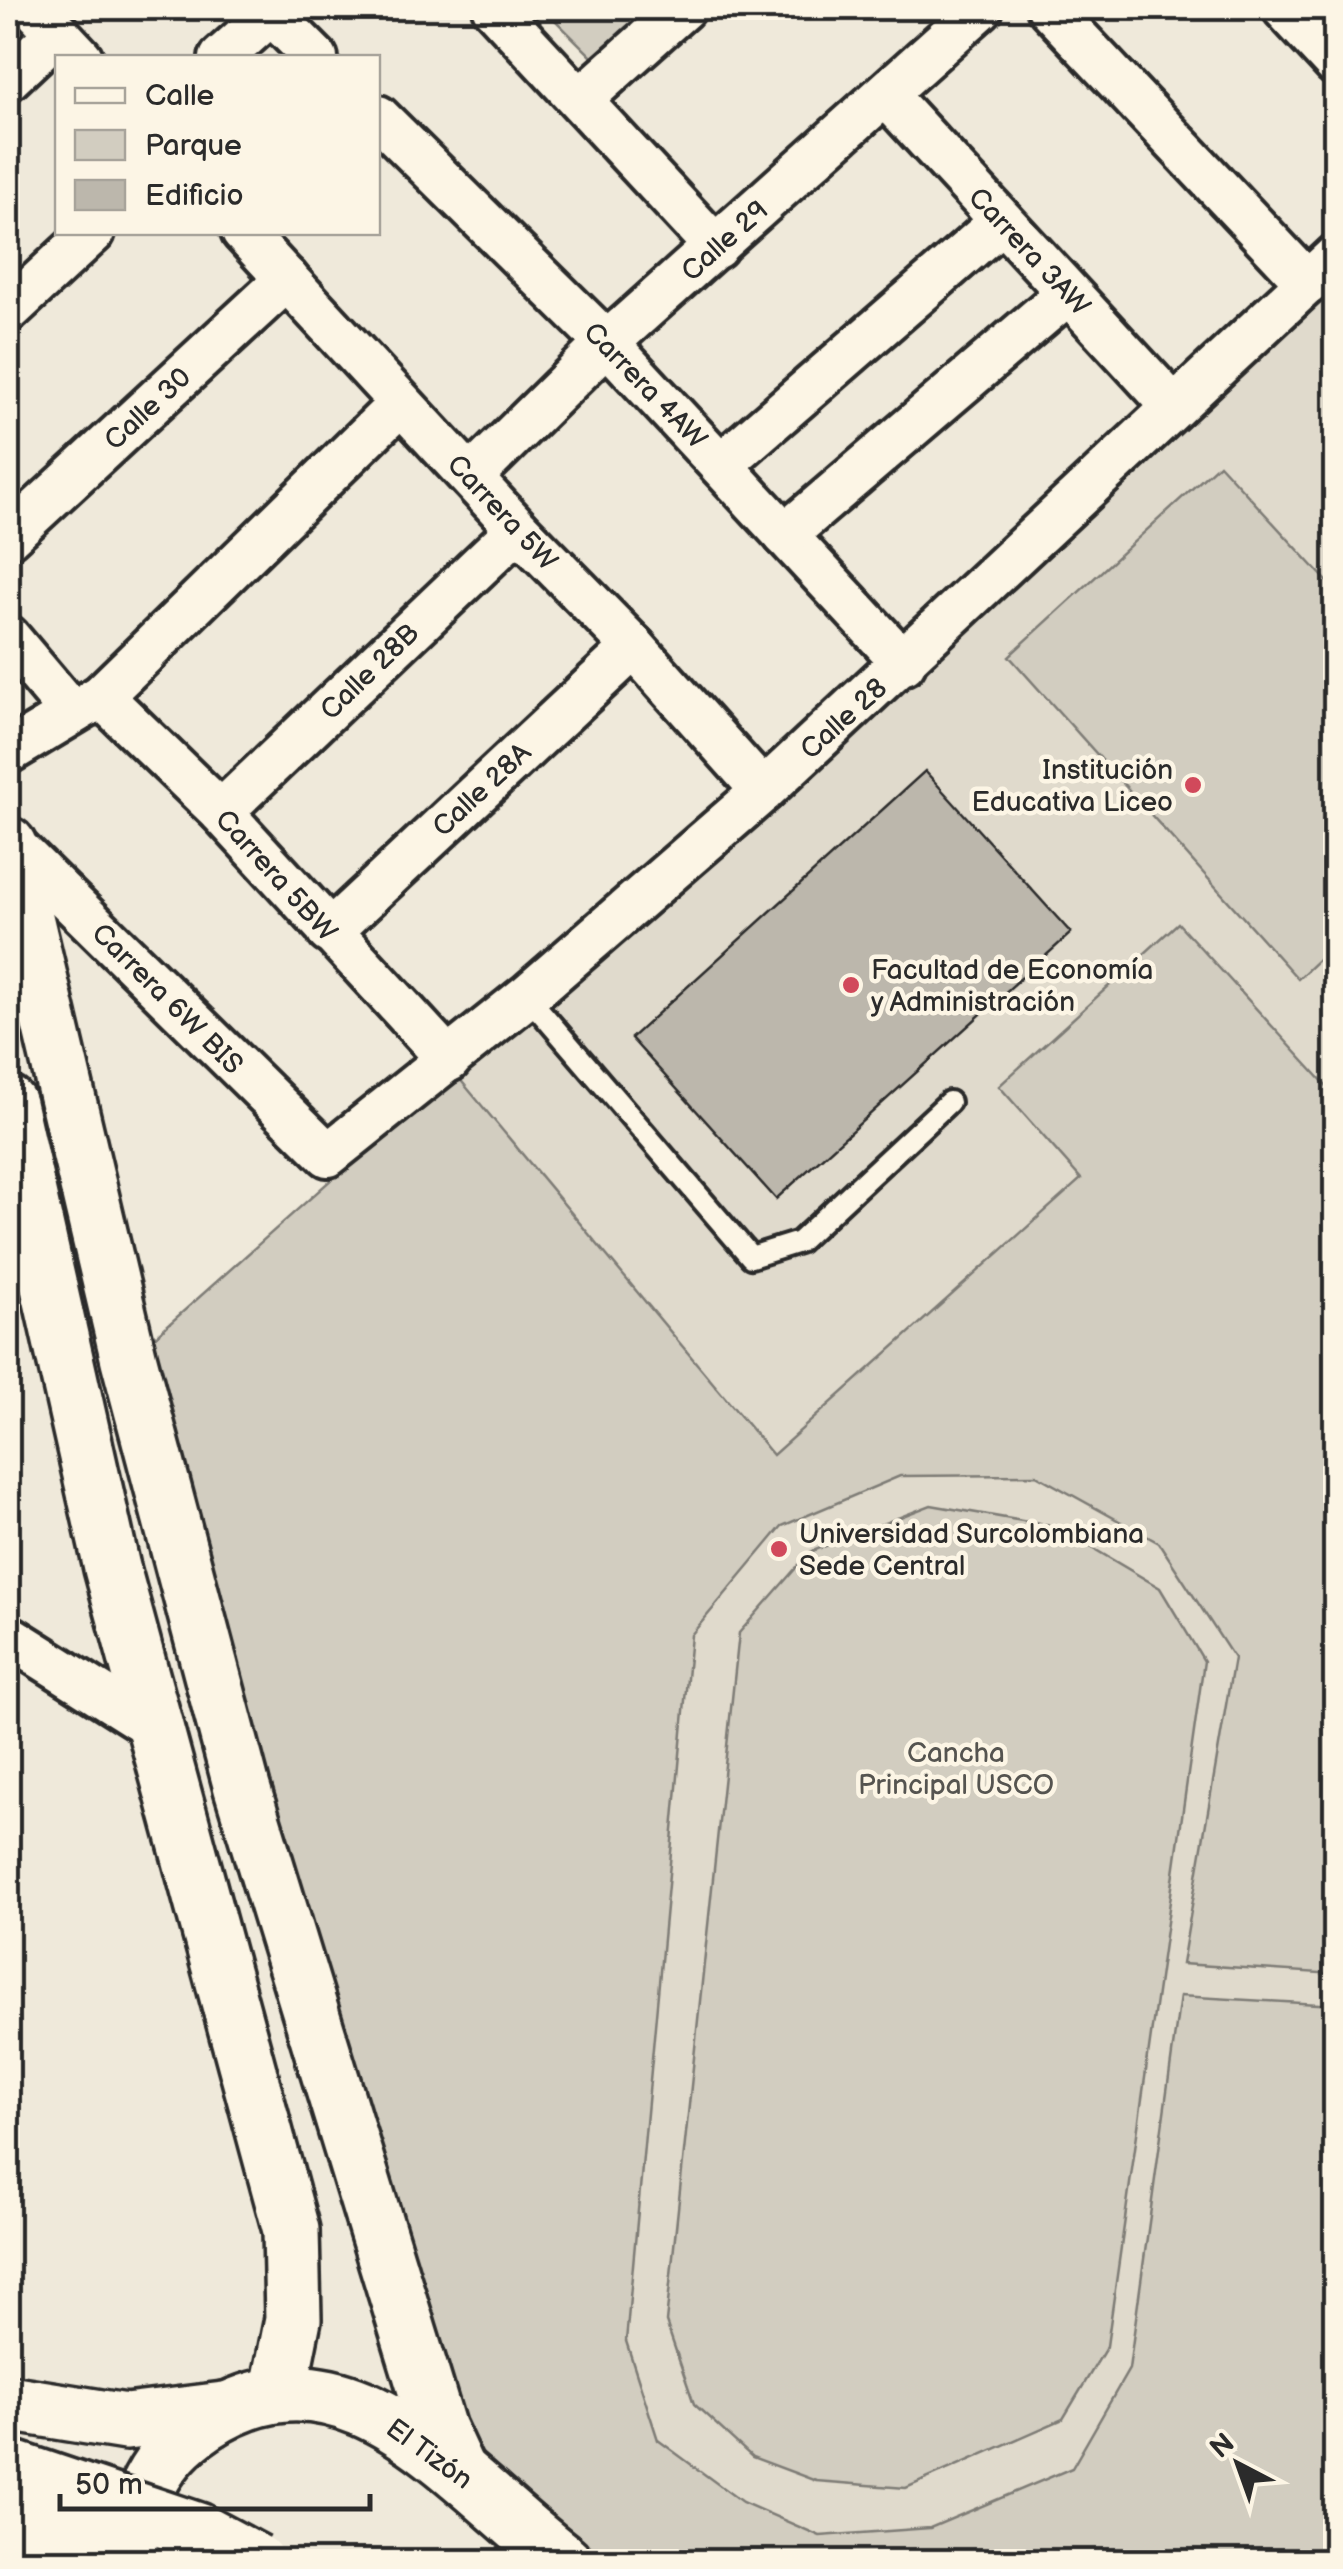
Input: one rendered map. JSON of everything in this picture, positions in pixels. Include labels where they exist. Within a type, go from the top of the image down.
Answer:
[{"type":"main road","points":[[8,842],[129,1360],[242,1788],[438,2429],[457,2470]]},
{"type":"main road","points":[[8,1104],[112,1568],[290,2230],[293,2319],[278,2394]]},
{"type":"main road","name":"El Tizón","points":[[133,2562],[133,2522],[153,2474],[183,2438],[224,2410],[278,2394],[334,2396],[400,2426],[564,2562]]},
{"type":"main road","points":[[8,2403],[126,2422],[224,2410]]},
{"type":"main road","points":[[8,2467],[198,2531],[256,2562]]},
{"type":"main road","points":[[8,2515],[92,2543],[133,2562]]},
{"type":"street","points":[[494,8],[716,247]]},
{"type":"street","points":[[581,99],[684,8]]},
{"type":"street","name":"Calle 29","points":[[471,478],[608,343],[981,8]]},
{"type":"street","points":[[1049,8],[1322,270]]},
{"type":"street","points":[[1284,8],[1330,48]]},
{"type":"street","points":[[224,55],[271,9],[313,55]]},
{"type":"street","points":[[8,79],[58,32]]},
{"type":"street","name":"Carrera 3AW","points":[[886,95],[1174,407]]},
{"type":"street","name":"Carrera 4AW","points":[[380,120],[608,343],[904,663]]},
{"type":"street","points":[[721,464],[1002,221]]},
{"type":"street","points":[[8,310],[91,235]]},
{"type":"street","name":"Carrera 5W","points":[[246,235],[400,404],[634,647],[763,792]]},
{"type":"street","name":"Calle 28","points":[[328,1155],[528,996],[763,792],[1322,270]]},
{"type":"street","name":"Calle 30","points":[[8,537],[287,278]]},
{"type":"street","points":[[784,536],[1068,293]]},
{"type":"street","points":[[8,752],[86,705],[400,404]]},
{"type":"street","name":"Calle 28B","points":[[220,812],[518,529]]},
{"type":"street","name":"Carrera 5BW","points":[[8,636],[86,705],[220,812],[449,1060]]},
{"type":"street","name":"Calle 28A","points":[[328,932],[634,647]]},
{"type":"street","name":"Carrera 6W BIS","points":[[8,842],[328,1155]]},
{"type":"street","points":[[8,1636],[154,1728]]},
{"type":"lane","points":[[528,996],[750,1257],[799,1242],[949,1102]]},
{"type":"shaded area","name":"Universidad Surcolombiana Sede Central","points":[[1335,258],[1335,2515],[1079,2562],[731,2562],[525,2460],[171,1323],[923,651]]},
{"type":"green space","points":[[543,8],[659,8],[597,62]]},
{"type":"green space","points":[[1219,464],[1335,590],[1335,944],[1298,979],[1009,656]]},
{"type":"green space","points":[[1178,923],[1335,1095],[1335,1974],[1182,1964],[1234,1658],[1159,1543],[1036,1475],[900,1476],[782,1526],[691,1635],[626,2341],[658,2440],[742,2502],[820,2536],[930,2528],[1072,2468],[1129,2369],[1180,1996],[1335,2005],[1335,2561],[546,2561],[445,2478],[131,1358],[453,1071],[773,1455],[1081,1179],[999,1086]]},
{"type":"green space","name":"Cancha Principal USCO","points":[[931,1505],[1057,1527],[1160,1588],[1204,1661],[1107,2346],[1063,2419],[906,2488],[816,2481],[752,2457],[694,2404],[666,2322],[739,1633],[810,1552]]},
{"type":"building","name":"Facultad de Economía y Administración","points":[[925,771],[1071,933],[776,1199],[631,1038]]},
{"type":"place","name":"Institución Educativa Liceo","points":[[1193,785]]},
{"type":"place","name":"Facultad de Economía y Administración","points":[[851,985]]},
{"type":"place","name":"Universidad Surcolombiana Sede Central","points":[[779,1549]]}]
